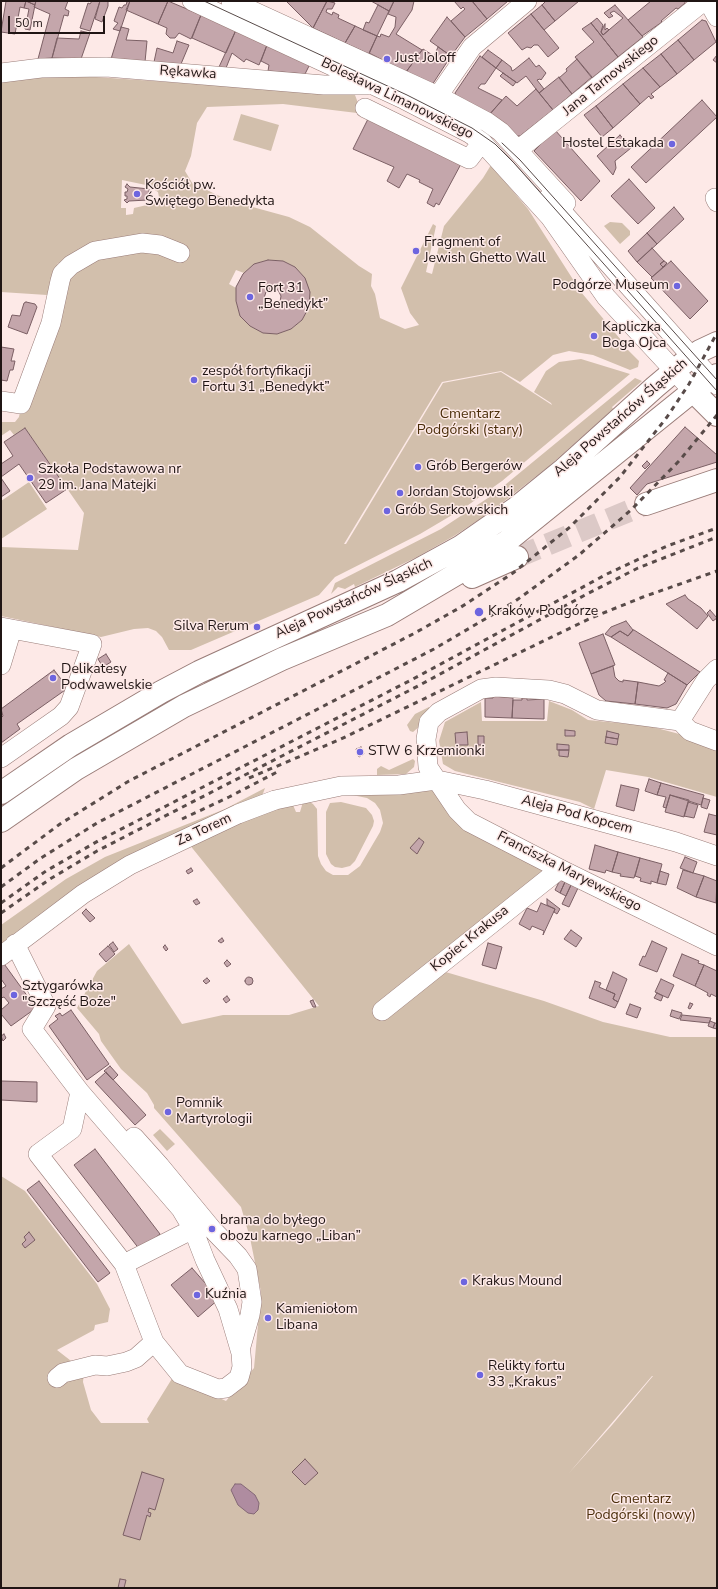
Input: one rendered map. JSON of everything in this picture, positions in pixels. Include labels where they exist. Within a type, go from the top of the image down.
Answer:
[{"type":"main road","name":"Aleja Powstańców Śląskich","points":[[1,793],[71,745],[161,692],[200,672],[398,581],[460,547],[516,508],[564,469],[674,372],[703,350]]},
{"type":"main road","name":"Aleja Powstańców Śląskich","points":[[1,821],[76,768],[184,706],[282,659],[387,615],[465,569],[506,542],[693,391],[715,377]]},
{"type":"main road","points":[[693,391],[717,415]]},
{"type":"main road","points":[[646,504],[716,480]]},
{"type":"main road","points":[[387,615],[517,557]]},
{"type":"street","name":"Bolesława Limanowskiego","points":[[231,1],[438,96],[487,122],[502,132],[703,350]]},
{"type":"street","points":[[247,1],[265,17]]},
{"type":"street","points":[[438,96],[472,47],[527,1]]},
{"type":"street","name":"Jana Tarnowskiego","points":[[518,150],[704,1]]},
{"type":"street","points":[[708,1],[717,17]]},
{"type":"street","name":"Bolesława Limanowskiego","points":[[202,2],[469,133],[482,142],[550,218],[606,297],[693,391]]},
{"type":"street","points":[[202,2],[422,100],[474,125],[497,141],[703,350],[715,377]]},
{"type":"street","name":"Rękawka","points":[[1,73],[41,68],[106,67],[324,85],[374,86]]},
{"type":"street","points":[[365,108],[469,158],[482,142]]},
{"type":"street","points":[[1,401],[22,404],[51,323],[62,274],[71,265],[95,251],[142,242],[160,245],[180,253]]},
{"type":"street","points":[[1,665],[6,628],[92,644],[70,707],[61,716],[1,758]]},
{"type":"street","points":[[717,669],[706,680],[680,720],[690,731],[717,741]]},
{"type":"street","name":"Franciszka Maryewskiego","points":[[680,720],[597,710],[565,694],[549,690],[496,687],[485,688],[445,707],[429,722],[426,734],[427,763],[436,780],[457,810],[470,822],[717,946]]},
{"type":"street","name":"Aleja Pod Kopcem","points":[[436,780],[486,790],[676,842],[717,856]]},
{"type":"street","name":"Za Torem","points":[[1,956],[83,894],[130,865],[238,814],[275,800],[320,789],[359,785],[409,784],[436,780]]},
{"type":"street","name":"Kopiec Krakusa","points":[[382,1011],[560,868]]},
{"type":"street","points":[[15,944],[46,1006],[32,1029],[76,1087],[181,1209],[194,1229],[205,1260],[228,1309],[240,1350],[242,1367],[238,1378],[226,1388],[218,1389],[180,1374],[154,1342],[124,1264],[38,1154],[72,1129],[76,1087]]},
{"type":"street","points":[[76,1087],[88,1086],[104,1102],[212,1229],[238,1256],[247,1269],[252,1302],[250,1315],[240,1350]]},
{"type":"street","points":[[124,1264],[194,1229]]},
{"type":"street","points":[[57,1378],[63,1373],[95,1365],[106,1366],[126,1362],[136,1358],[154,1342]]},
{"type":"green space","name":"Cmentarz Podgórski (stary)","points":[[53,74],[355,95],[358,103],[357,113],[283,104],[207,107],[197,123],[191,156],[185,171],[194,186],[203,188],[238,203],[289,217],[310,227],[359,266],[372,274],[371,286],[375,294],[380,318],[405,329],[419,325],[410,313],[401,288],[433,224],[436,226],[426,272],[432,274],[444,226],[483,178],[491,165],[528,209],[581,292],[626,346],[626,350],[628,350],[639,361],[638,367],[630,370],[593,355],[569,351],[553,355],[520,382],[501,371],[442,382],[344,544],[346,544],[443,383],[501,372],[552,405],[534,392],[546,371],[559,362],[581,359],[630,374],[502,481],[464,508],[420,534],[335,577],[319,595],[191,650],[169,650],[162,637],[156,631],[148,628],[134,629],[101,637],[1,616],[1,547],[78,550],[84,513],[25,428],[14,435],[10,430],[1,436],[1,422],[15,422],[19,417],[21,406],[72,269],[58,263],[47,295],[1,292],[1,79]],"holes":[[[122,180],[146,185],[158,192],[160,202],[134,208],[133,214],[126,215],[126,208],[121,208]],[[268,260],[283,261],[295,267],[305,278],[309,307],[302,320],[291,329],[277,334],[263,333],[250,326],[240,316],[236,301],[236,288],[229,284],[236,270],[244,273],[254,264]]]},
{"type":"green space","points":[[241,114],[279,125],[271,151],[233,140]]},
{"type":"green space","points":[[610,222],[622,223],[630,231],[630,235],[620,244],[604,226]]},
{"type":"green space","points":[[635,378],[642,381],[612,407],[613,409],[548,467],[489,513],[454,536],[417,557],[355,587],[354,584],[345,589],[338,587],[331,594],[335,583],[441,529],[494,494]]},
{"type":"green space","points":[[29,482],[47,509],[1,539],[1,501]]},
{"type":"green space","points":[[549,701],[572,710],[588,720],[649,726],[717,744],[717,797],[648,777],[606,770],[594,809],[580,802],[455,771],[443,764],[439,741],[445,722],[481,702],[482,721],[547,721]]},
{"type":"green space","points":[[429,707],[430,709],[420,726],[413,732],[410,731],[407,725],[415,714]]},
{"type":"green space","points":[[413,759],[415,761],[414,767],[406,774],[377,775],[377,769],[381,766],[389,770]]},
{"type":"green space","name":"Cmentarz Podgórski (nowy)","points":[[432,787],[548,867],[432,968],[544,1001],[603,1022],[670,1037],[717,1037],[717,1588],[1,1588],[1,1176],[25,1191],[97,1284],[110,1309],[108,1322],[95,1325],[94,1330],[57,1350],[84,1371],[83,1382],[91,1410],[101,1423],[149,1423],[147,1419],[173,1377],[226,1401],[254,1368],[261,1292],[250,1238],[241,1207],[154,1108],[154,1105],[147,1093],[121,1069],[101,1041],[99,1034],[77,1008],[97,971],[129,944],[182,1024],[223,1015],[289,1015],[319,1006],[189,844],[263,811],[293,805],[296,812],[300,812],[303,802],[308,801],[317,809],[318,856],[321,864],[326,871],[333,875],[348,875],[360,866],[380,832],[383,823],[380,810],[375,803],[367,798],[347,794]],"holes":[[[653,1376],[612,1425],[569,1473]]]},
{"type":"green space","points":[[265,788],[261,799],[1,950],[1,925],[66,879],[105,857],[225,809]]},
{"type":"green space","points":[[341,802],[366,808],[372,815],[374,821],[373,826],[355,861],[350,866],[342,868],[335,867],[331,864],[326,854],[326,812],[330,803]]},
{"type":"green space","points":[[160,1129],[175,1144],[167,1151],[153,1135]]},
{"type":"shaded area","points":[[235,1484],[241,1484],[255,1495],[259,1503],[258,1510],[254,1514],[248,1513],[238,1505],[231,1490]]},
{"type":"building","points":[[6,1],[26,1],[24,8],[20,7],[15,34],[1,32]]},
{"type":"building","points":[[26,1],[36,1],[35,5]]},
{"type":"building","points":[[26,1],[35,5],[30,30],[25,29],[29,9],[24,8]]},
{"type":"building","points":[[36,1],[68,1],[65,9],[69,11],[68,16],[64,15],[52,58],[38,59],[50,14],[34,7]]},
{"type":"building","points":[[92,1],[100,1],[90,31],[80,28],[88,3],[90,4]]},
{"type":"building","points":[[100,1],[108,1],[108,6],[102,22],[95,19]]},
{"type":"building","points":[[124,1],[130,1],[120,31],[113,29],[118,23],[114,21],[119,7],[122,8],[126,5],[127,2]]},
{"type":"building","points":[[130,1],[168,1],[158,24],[126,10]]},
{"type":"building","points":[[168,1],[201,15],[191,39],[179,33],[175,38],[170,38],[166,34],[167,28],[158,24]]},
{"type":"building","points":[[286,1],[327,1],[313,28]]},
{"type":"building","points":[[327,1],[335,3],[332,9],[327,9],[326,12],[332,15],[333,12],[339,15],[338,18],[355,26],[345,43],[313,28]]},
{"type":"building","points":[[371,1],[394,1],[389,11]]},
{"type":"building","points":[[394,1],[414,1],[412,10],[396,34],[422,50],[406,72],[369,53],[377,36],[380,37],[381,34],[389,37],[395,27],[396,17],[388,14]]},
{"type":"building","points":[[454,1],[472,1],[487,19],[465,37],[451,21],[465,9],[463,7],[461,9]]},
{"type":"building","points":[[472,1],[508,1],[487,19]]},
{"type":"building","points":[[546,1],[579,1],[555,21],[542,5]]},
{"type":"building","points":[[651,1],[685,1],[685,3],[678,9],[676,8],[661,21],[662,22],[642,36],[628,20]]},
{"type":"building","points":[[378,5],[389,11],[377,36],[363,30],[366,22],[369,23]]},
{"type":"building","points":[[542,5],[555,21],[544,30],[531,14]]},
{"type":"building","points":[[615,5],[643,37],[618,57],[591,23],[597,18],[603,25],[601,32],[603,35],[623,18],[614,11],[610,13],[613,16],[609,18],[604,13]]},
{"type":"building","points":[[531,14],[559,48],[548,57],[538,45],[534,45],[531,48],[527,47],[522,50],[508,33]]},
{"type":"building","points":[[201,15],[236,30],[226,53],[192,38]]},
{"type":"building","points":[[447,17],[465,37],[451,56],[430,41]]},
{"type":"building","points":[[702,20],[706,21],[716,42],[694,60],[678,40]]},
{"type":"building","points":[[591,23],[618,57],[592,78],[575,57],[594,42],[582,29]]},
{"type":"building","points":[[605,24],[605,30],[607,28],[609,30],[603,35],[601,32]]},
{"type":"building","points":[[355,26],[377,36],[369,54],[345,43]]},
{"type":"building","points":[[121,27],[129,29],[126,40],[147,41],[145,62],[111,59]]},
{"type":"building","points":[[236,30],[267,45],[259,65],[246,59],[244,62],[232,53],[226,68],[219,67]]},
{"type":"building","points":[[81,31],[90,33],[81,59],[52,58],[57,38],[79,39]]},
{"type":"building","points":[[678,40],[694,60],[677,74],[661,54]]},
{"type":"building","points":[[177,41],[189,45],[181,64],[154,62],[157,48],[173,53]]},
{"type":"building","points":[[267,45],[310,64],[305,74],[268,71],[269,65],[261,61]]},
{"type":"building","points":[[438,47],[451,56],[432,85],[406,72],[423,49],[434,56]]},
{"type":"building","points":[[488,50],[502,60],[496,68],[482,57]]},
{"type":"building","points":[[661,54],[677,74],[660,87],[643,68]]},
{"type":"building","points":[[717,55],[717,63],[713,60]]},
{"type":"building","points":[[480,56],[496,68],[485,84],[481,84],[478,88],[502,100],[489,115],[457,98],[455,93]]},
{"type":"building","points":[[529,58],[536,67],[539,65],[546,73],[541,80],[537,80],[544,89],[539,93],[526,76],[517,83],[496,68],[502,60],[511,67],[512,71]]},
{"type":"building","points":[[577,59],[592,77],[572,94],[559,78]]},
{"type":"building","points":[[643,68],[660,87],[651,94],[654,97],[651,99],[649,96],[640,104],[623,84]]},
{"type":"building","points":[[503,73],[516,82],[513,86],[500,76]]},
{"type":"building","points":[[559,77],[572,94],[553,110],[539,93]]},
{"type":"building","points":[[623,84],[640,104],[613,128],[596,106]]},
{"type":"building","points":[[536,89],[553,110],[520,136],[515,136],[489,115],[506,96],[517,106]]},
{"type":"building","points":[[702,100],[717,117],[646,183],[631,167]]},
{"type":"building","points":[[596,106],[613,128],[602,137],[584,115]]},
{"type":"building","points":[[368,119],[461,164],[439,205],[436,203],[434,207],[427,203],[433,189],[419,182],[420,180],[407,174],[399,188],[387,181],[394,167],[353,149]]},
{"type":"building","points":[[555,130],[600,181],[581,201],[534,151]]},
{"type":"building","points":[[620,135],[631,148],[615,161],[616,168],[613,175],[597,156]]},
{"type":"building","points":[[629,179],[655,208],[638,224],[611,196]]},
{"type":"building","name":"Kościół pw. Świętego Benedykta","points":[[127,184],[130,187],[149,189],[148,200],[129,201],[127,203],[124,200],[127,199],[125,192],[127,192],[128,189],[125,187]]},
{"type":"building","points":[[674,207],[684,219],[657,244],[647,233]]},
{"type":"building","points":[[647,233],[657,244],[637,262],[628,251]]},
{"type":"building","points":[[652,248],[664,261],[660,264],[663,267],[652,277],[637,262]]},
{"type":"building","name":"Fort 31 „Benedykt”","points":[[268,260],[283,261],[295,267],[305,278],[310,292],[309,307],[302,320],[291,329],[277,334],[263,333],[250,326],[240,316],[236,301],[236,287],[243,274],[254,264]],"holes":[[[272,288],[278,290],[281,296],[280,302],[274,306],[267,304],[264,298],[266,292]]]},
{"type":"building","points":[[664,261],[667,263],[663,267],[660,264]]},
{"type":"building","name":"Podgórze Museum","points":[[671,261],[708,301],[690,319],[651,278]]},
{"type":"building","points":[[24,303],[35,304],[37,307],[27,334],[8,327],[12,315],[20,316]]},
{"type":"building","points":[[1,347],[14,349],[11,361],[15,361],[13,370],[10,370],[7,381],[1,380]]},
{"type":"building","points":[[685,427],[717,455],[717,462],[647,484],[637,495],[630,488]]},
{"type":"building","points":[[25,428],[67,489],[46,503],[19,464],[1,477],[1,464],[13,456],[4,442]]},
{"type":"building","points":[[647,461],[650,464],[645,469],[642,466]]},
{"type":"building","points":[[1,478],[10,491],[1,497]]},
{"type":"building","points":[[685,595],[708,616],[697,629],[666,604]]},
{"type":"building","points":[[710,610],[717,618],[713,621],[707,613]]},
{"type":"building","points":[[626,621],[633,630],[628,636],[620,631],[611,637],[605,634],[611,627]]},
{"type":"building","points":[[633,630],[700,672],[687,685],[611,637],[620,631],[628,636]]},
{"type":"building","points":[[603,634],[615,665],[591,674],[579,643]]},
{"type":"building","points":[[106,654],[111,662],[103,667],[98,659]]},
{"type":"building","points":[[613,666],[615,677],[619,681],[623,682],[623,680],[638,682],[635,704],[606,701],[599,695],[591,674]]},
{"type":"building","points":[[54,670],[68,688],[17,724],[20,729],[1,743],[1,718],[3,716],[1,709]]},
{"type":"building","points":[[668,673],[687,685],[676,704],[667,708],[635,704],[638,682],[659,686],[666,681],[664,680]]},
{"type":"building","points":[[493,696],[513,698],[512,718],[485,717],[485,698],[493,698]]},
{"type":"building","points":[[522,698],[527,698],[527,700],[544,699],[544,719],[512,718],[513,700],[522,700]]},
{"type":"building","points":[[565,730],[575,731],[575,736],[565,736]]},
{"type":"building","points":[[607,731],[619,734],[618,739],[606,737]]},
{"type":"building","points":[[467,732],[468,745],[456,745],[455,733]]},
{"type":"building","points":[[478,736],[484,736],[484,745],[478,745]]},
{"type":"building","points":[[606,737],[618,739],[617,745],[605,743]]},
{"type":"building","points":[[557,744],[569,745],[569,750],[557,750]]},
{"type":"building","name":"STW 6 Krzemionki","points":[[361,747],[364,754],[359,757],[356,749]]},
{"type":"building","points":[[559,750],[569,750],[568,757],[559,756]]},
{"type":"building","points":[[649,779],[661,783],[657,795],[645,791]]},
{"type":"building","points":[[661,783],[704,795],[701,805],[670,795],[666,808],[663,807],[666,797],[657,795]]},
{"type":"building","points":[[621,785],[639,789],[634,811],[616,806]]},
{"type":"building","points":[[670,795],[689,800],[684,817],[665,812]]},
{"type":"building","points":[[703,798],[710,800],[707,809],[701,807]]},
{"type":"building","points":[[688,802],[698,805],[694,818],[684,816]]},
{"type":"building","points":[[709,814],[717,816],[717,835],[704,832]]},
{"type":"building","points":[[419,838],[424,842],[417,854],[410,848]]},
{"type":"building","points":[[595,845],[618,852],[612,872],[606,870],[605,873],[589,869]]},
{"type":"building","points":[[618,852],[640,858],[634,878],[620,876],[621,874],[612,872]]},
{"type":"building","points":[[685,857],[697,862],[693,873],[680,868]]},
{"type":"building","points":[[640,858],[662,864],[657,883],[651,881],[651,884],[640,881],[641,878],[635,876]]},
{"type":"building","points":[[191,868],[193,871],[188,874],[186,871]]},
{"type":"building","points":[[683,870],[704,876],[696,897],[677,888]]},
{"type":"building","points":[[660,871],[669,874],[666,885],[657,883]]},
{"type":"building","points":[[704,876],[717,881],[716,903],[696,897]]},
{"type":"building","points":[[560,880],[565,882],[560,893],[555,890]]},
{"type":"building","points":[[565,882],[571,885],[566,896],[560,893]]},
{"type":"building","points":[[571,885],[578,888],[569,907],[562,904]]},
{"type":"building","points":[[197,899],[200,903],[196,905],[193,901]]},
{"type":"building","points":[[547,899],[560,909],[557,914],[554,912],[555,909],[547,905]]},
{"type":"building","points":[[541,903],[555,909],[543,935],[544,931],[532,926],[530,930],[519,924],[527,908],[537,912]]},
{"type":"building","points":[[86,909],[95,918],[90,922],[82,913]]},
{"type":"building","points":[[571,930],[582,938],[576,947],[564,939]]},
{"type":"building","points":[[222,938],[224,941],[221,943],[218,941]]},
{"type":"building","points":[[652,941],[667,948],[657,972],[639,965],[643,956],[645,957]]},
{"type":"building","points":[[113,942],[118,949],[114,952],[109,945]]},
{"type":"building","points":[[488,943],[502,947],[496,969],[482,965]]},
{"type":"building","points":[[165,945],[168,949],[166,951],[163,947]]},
{"type":"building","points":[[108,946],[115,954],[106,962],[99,954]]},
{"type":"building","points":[[682,954],[699,961],[698,963],[704,965],[695,986],[673,976]]},
{"type":"building","points":[[227,960],[231,964],[227,967],[224,963]]},
{"type":"building","name":"Sztygarówka \"Szczęść Boże\"","points":[[2,961],[36,1008],[11,1026],[1,1014],[1,1010],[9,1003],[4,997],[1,998],[1,989],[6,986],[1,979]]},
{"type":"building","points":[[704,965],[717,971],[717,997],[711,994],[710,997],[707,995],[708,993],[695,986]]},
{"type":"building","points":[[613,972],[627,979],[618,1002],[613,999],[615,994],[606,990]]},
{"type":"building","points":[[249,977],[252,978],[252,984],[249,985],[246,984],[245,981],[246,978]]},
{"type":"building","points":[[207,978],[210,981],[206,984],[203,981]]},
{"type":"building","points":[[661,979],[674,985],[668,998],[655,992]]},
{"type":"building","points":[[595,981],[601,983],[599,987],[615,994],[613,999],[618,1002],[615,1008],[589,998]]},
{"type":"building","points":[[657,993],[663,996],[661,1001],[654,998]]},
{"type":"building","points":[[227,996],[230,1000],[226,1003],[223,999]]},
{"type":"building","points":[[313,1000],[316,1007],[313,1007],[310,1001]]},
{"type":"building","points":[[690,1003],[693,1004],[690,1009],[688,1008]]},
{"type":"building","points":[[630,1004],[641,1008],[637,1018],[626,1014]]},
{"type":"building","points":[[71,1010],[109,1064],[87,1080],[49,1026],[58,1019],[55,1016],[60,1013],[62,1016]]},
{"type":"building","points":[[672,1010],[682,1013],[679,1019],[670,1016]]},
{"type":"building","points":[[682,1015],[711,1018],[709,1023],[680,1020]]},
{"type":"building","points":[[710,1021],[715,1023],[713,1028],[708,1026]]},
{"type":"building","points":[[715,1023],[717,1024],[717,1029],[713,1028]]},
{"type":"building","points":[[4,1034],[6,1038],[3,1041],[1,1036]]},
{"type":"building","points":[[110,1066],[118,1075],[113,1080],[104,1071]]},
{"type":"building","points":[[106,1072],[146,1115],[135,1125],[95,1082]]},
{"type":"building","points":[[1,1081],[37,1082],[37,1102],[1,1100]]},
{"type":"building","points":[[95,1149],[160,1234],[140,1250],[74,1165]]},
{"type":"building","points":[[39,1181],[110,1273],[98,1282],[27,1190]]},
{"type":"building","points":[[29,1232],[35,1240],[25,1248],[22,1244],[26,1240],[24,1237]]},
{"type":"building","name":"Kuźnia","points":[[192,1268],[219,1299],[198,1317],[171,1285]]},
{"type":"building","points":[[305,1459],[318,1473],[305,1485],[292,1472]]},
{"type":"building","points":[[142,1472],[164,1479],[155,1510],[149,1508],[148,1512],[151,1513],[150,1517],[147,1515],[140,1540],[123,1535]]},
{"type":"building","points":[[120,1579],[126,1580],[124,1588],[118,1588]]},
{"type":"tunnel","points":[[517,557],[646,504]]},
{"type":"tram line","points":[[204,1],[407,95],[472,128],[495,144],[514,163],[717,391]]},
{"type":"tram line","points":[[502,143],[520,160],[717,380]]},
{"type":"railway","points":[[1,868],[60,824],[129,781],[413,634],[461,607],[513,573],[570,527],[620,477],[667,417],[689,384],[717,333]]},
{"type":"railway","points":[[1,887],[41,858],[97,823],[434,649],[514,602],[579,555],[631,510],[679,461],[717,415]]},
{"type":"railway","points":[[1,903],[46,871],[98,841],[413,679],[607,574],[667,546],[717,528]]},
{"type":"railway","points":[[1,913],[50,879],[97,851],[420,685],[585,595],[638,568],[717,537]]},
{"type":"railway","points":[[249,778],[341,739],[591,618],[643,597],[717,571]]},
{"type":"railway","points":[[182,819],[279,771]]},
{"type":"place","name":"Just Joloff","points":[[387,59]]},
{"type":"place","name":"Hostel Estakada","points":[[672,144]]},
{"type":"place","name":"Kościół pw. Świętego Benedykta","points":[[137,194]]},
{"type":"place","name":"Fragment of Jewish Ghetto Wall","points":[[416,251]]},
{"type":"place","name":"Podgórze Museum","points":[[677,286]]},
{"type":"place","name":"Fort 31 „Benedykt”","points":[[250,297]]},
{"type":"place","name":"Kapliczka Boga Ojca","points":[[594,336]]},
{"type":"place","name":"zespół fortyfikacji Fortu 31 „Benedykt”","points":[[194,380]]},
{"type":"place","name":"Grób Bergerów","points":[[418,467]]},
{"type":"place","name":"Szkoła Podstawowa nr 29 im. Jana Matejki","points":[[30,478]]},
{"type":"place","name":"Jordan Stojowski","points":[[400,493]]},
{"type":"place","name":"Grób Serkowskich","points":[[387,511]]},
{"type":"place","name":"Kraków Podgórze","points":[[479,612]]},
{"type":"place","name":"Silva Rerum","points":[[257,627]]},
{"type":"place","name":"Delikatesy Podwawelskie","points":[[53,678]]},
{"type":"place","name":"STW 6 Krzemionki","points":[[360,752]]},
{"type":"place","name":"Sztygarówka \"Szczęść Boże\"","points":[[14,995]]},
{"type":"place","name":"Pomnik Martyrologii","points":[[168,1112]]},
{"type":"place","name":"brama do byłego obozu karnego „Liban”","points":[[212,1229]]},
{"type":"place","name":"Krakus Mound","points":[[464,1282]]},
{"type":"place","name":"Kuźnia","points":[[197,1295]]},
{"type":"place","name":"Kamieniołom Libana","points":[[268,1318]]},
{"type":"place","name":"Relikty fortu 33 „Krakus”","points":[[480,1375]]}]
